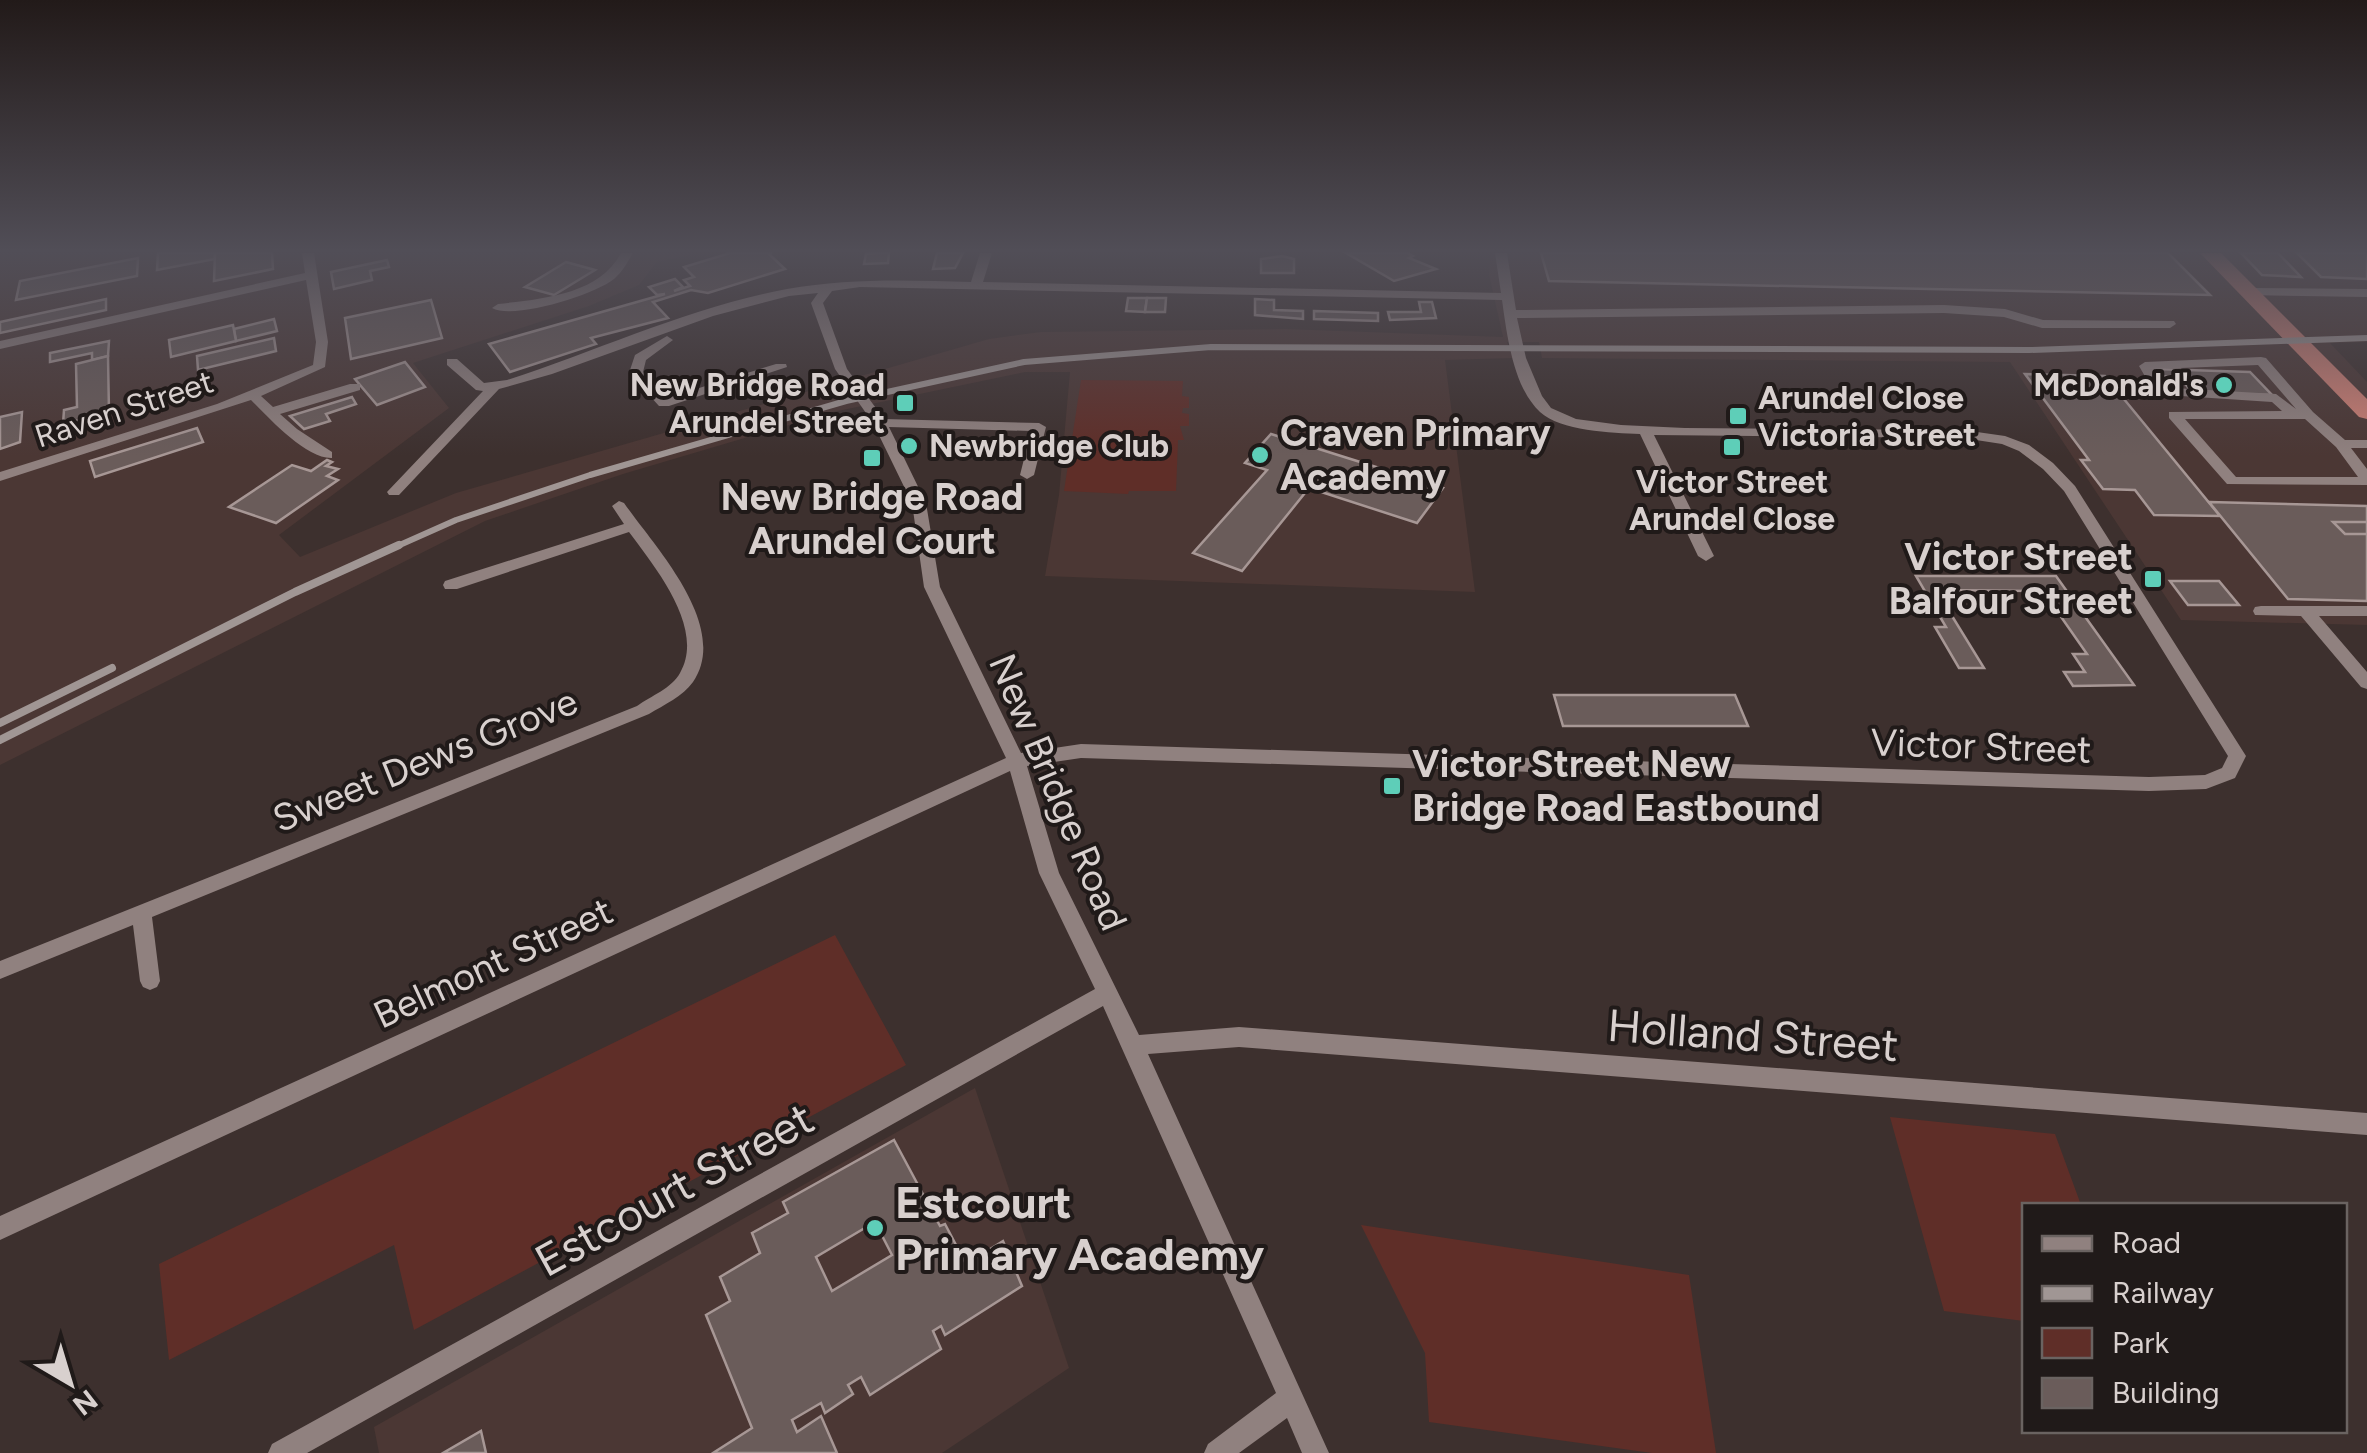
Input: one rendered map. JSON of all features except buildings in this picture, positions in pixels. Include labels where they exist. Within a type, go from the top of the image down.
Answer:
[{"type":"highway","points":[[2277,321],[2367,412]]},
{"type":"street","points":[[0,345],[109,321]]},
{"type":"street","name":"Raven Street","points":[[0,477],[253,395],[318,368],[322,342],[318,321]]},
{"type":"street","points":[[452,362],[481,387],[502,385],[691,321]]},
{"type":"street","points":[[703,321],[705,326],[666,340],[640,358],[636,374],[656,398],[674,403],[781,367]]},
{"type":"street","name":"New Bridge Road","points":[[824,321],[842,369],[880,423],[919,504],[923,546],[939,606],[1016,762],[1049,873],[1133,1045],[1316,1453]]},
{"type":"street","points":[[1514,321],[1530,392],[1550,416],[1576,427],[1645,431],[1706,556]]},
{"type":"street","points":[[2031,321],[2170,324]]},
{"type":"street","points":[[2301,415],[2261,361],[2145,366],[2150,375],[2196,396],[2276,398],[2341,444],[2367,480]]},
{"type":"street","points":[[394,492],[502,385]]},
{"type":"street","points":[[271,412],[355,388]]},
{"type":"street","points":[[253,395],[326,454]]},
{"type":"street","points":[[2301,415],[2174,414],[2232,481],[2367,480]]},
{"type":"street","points":[[880,423],[1038,428],[1027,475]]},
{"type":"street","name":"Victor Street","points":[[1016,762],[1081,751],[2149,784],[2206,782],[2229,774],[2238,756],[2070,489],[2039,456],[2006,440],[1949,431],[1645,431]]},
{"type":"street","points":[[2341,444],[2367,444]]},
{"type":"street","name":"Sweet Dews Grove","points":[[0,970],[643,710],[686,679],[699,649],[693,618],[619,506]]},
{"type":"street","points":[[450,584],[632,526]]},
{"type":"street","points":[[2261,611],[2367,612]]},
{"type":"street","points":[[2306,611],[2367,683]]},
{"type":"street","name":"Belmont Street","points":[[0,1228],[1016,762]]},
{"type":"street","points":[[141,913],[150,982]]},
{"type":"street","name":"Estcourt Street","points":[[281,1453],[1106,994]]},
{"type":"street","name":"Holland Street","points":[[1133,1045],[1239,1037],[2367,1124]]},
{"type":"street","points":[[1217,1453],[1290,1399]]},
{"type":"shaded area","points":[[0,321],[543,321],[413,363],[449,408],[279,535],[300,557],[456,493],[989,339],[1041,332],[1286,329],[1503,337],[1499,321],[2367,321],[2367,342],[2330,343],[2367,382],[2367,625],[2181,620],[2010,362],[1542,358],[1539,342],[1507,342],[1513,358],[1445,360],[1475,592],[1045,576],[1059,495],[1070,372],[1025,372],[833,412],[623,474],[485,521],[0,765]]},
{"type":"shaded area","name":"Estcourt Primary Academy","points":[[975,1088],[1069,1368],[942,1453],[379,1453],[374,1427]]},
{"type":"green space","points":[[1081,380],[1183,381],[1182,396],[1189,397],[1189,408],[1183,408],[1182,413],[1189,414],[1189,426],[1180,426],[1184,440],[1178,440],[1176,491],[1064,491]]},
{"type":"green space","points":[[835,935],[906,1065],[414,1330],[394,1245],[169,1360],[159,1264]]},
{"type":"green space","points":[[1890,1117],[2055,1134],[2080,1203],[2022,1203],[2022,1321],[1944,1311]]},
{"type":"green space","points":[[1361,1225],[1689,1275],[1716,1453],[1652,1453],[1429,1422],[1425,1353]]},
{"type":"railway","points":[[393,548],[456,520],[590,475],[846,401],[1024,362],[1211,347],[2029,350],[2367,338]]},
{"type":"railway","points":[[0,740],[295,592],[399,545]]},
{"type":"railway","points":[[0,723],[112,668]]},
{"type":"place","name":"McDonald's","points":[[2224,385]]},
{"type":"place","name":"New Bridge Road Arundel Street","points":[[905,403]]},
{"type":"place","name":"Arundel Close Victoria Street","points":[[1738,416]]},
{"type":"place","name":"Newbridge Club","points":[[909,446]]},
{"type":"place","name":"Victor Street Arundel Close","points":[[1732,447]]},
{"type":"place","name":"Craven Primary Academy","points":[[1260,455]]},
{"type":"place","name":"New Bridge Road Arundel Court","points":[[872,458]]},
{"type":"place","name":"Victor Street Balfour Street","points":[[2153,579]]},
{"type":"place","name":"Victor Street New Bridge Road Eastbound","points":[[1392,786]]},
{"type":"place","name":"Estcourt Primary Academy","points":[[875,1228]]}]
